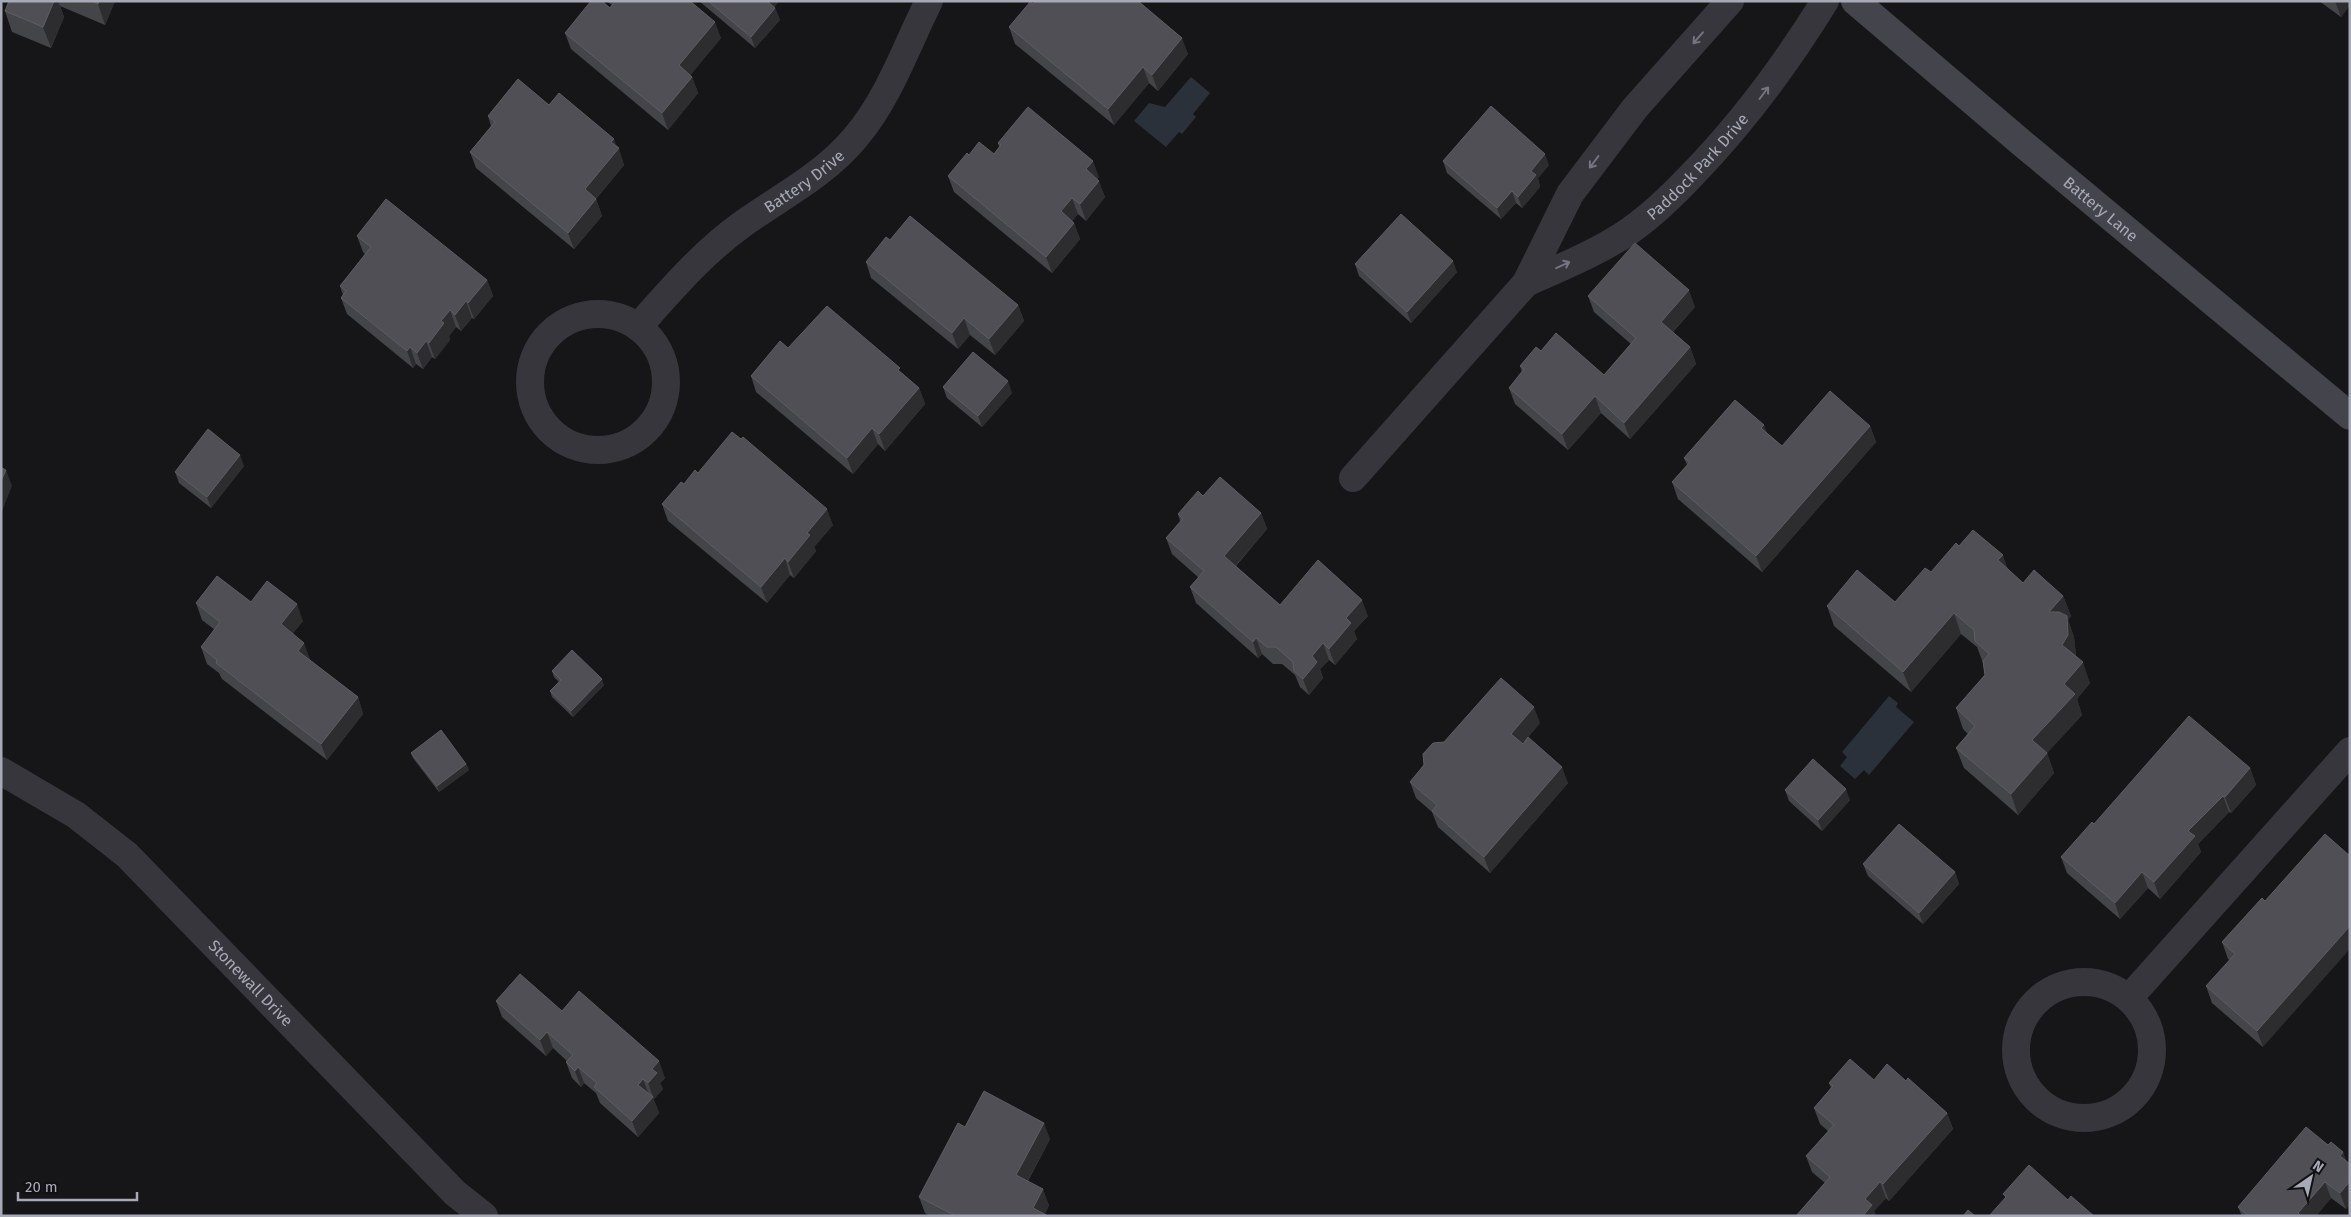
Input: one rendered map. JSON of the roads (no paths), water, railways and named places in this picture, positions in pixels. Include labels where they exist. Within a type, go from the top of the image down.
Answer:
[{"type":"main road","name":"Battery Lane","points":[[1855,1],[2350,416]]},
{"type":"street","name":"Battery Drive","points":[[638,327],[674,286],[718,243],[810,180],[832,163],[854,139],[876,110],[894,77],[929,1]]},
{"type":"street","name":"Paddock Park Drive","points":[[1354,478],[1526,283],[1570,194],[1635,108],[1730,1]]},
{"type":"street","name":"Paddock Park Drive","points":[[1526,283],[1613,242],[1668,200],[1722,144],[1761,97],[1796,48],[1825,1]]},
{"type":"street","points":[[597,313],[618,316],[638,327],[646,334],[659,352],[666,375],[661,408],[648,428],[630,442],[606,449],[578,447],[551,432],[537,414],[530,392],[529,375],[532,362],[544,338],[563,323],[585,314],[597,313]]},
{"type":"street","points":[[2129,998],[2350,751]]},
{"type":"street","name":"Stonewall Drive","points":[[1,770],[76,815],[127,855],[455,1193],[484,1216]]},
{"type":"street","points":[[2078,982],[2109,986],[2129,998],[2145,1019],[2151,1034],[2153,1050],[2150,1069],[2144,1084],[2136,1095],[2117,1110],[2087,1118],[2064,1114],[2045,1105],[2024,1082],[2017,1061],[2017,1043],[2020,1029],[2032,1005],[2055,988],[2078,982]]}]
